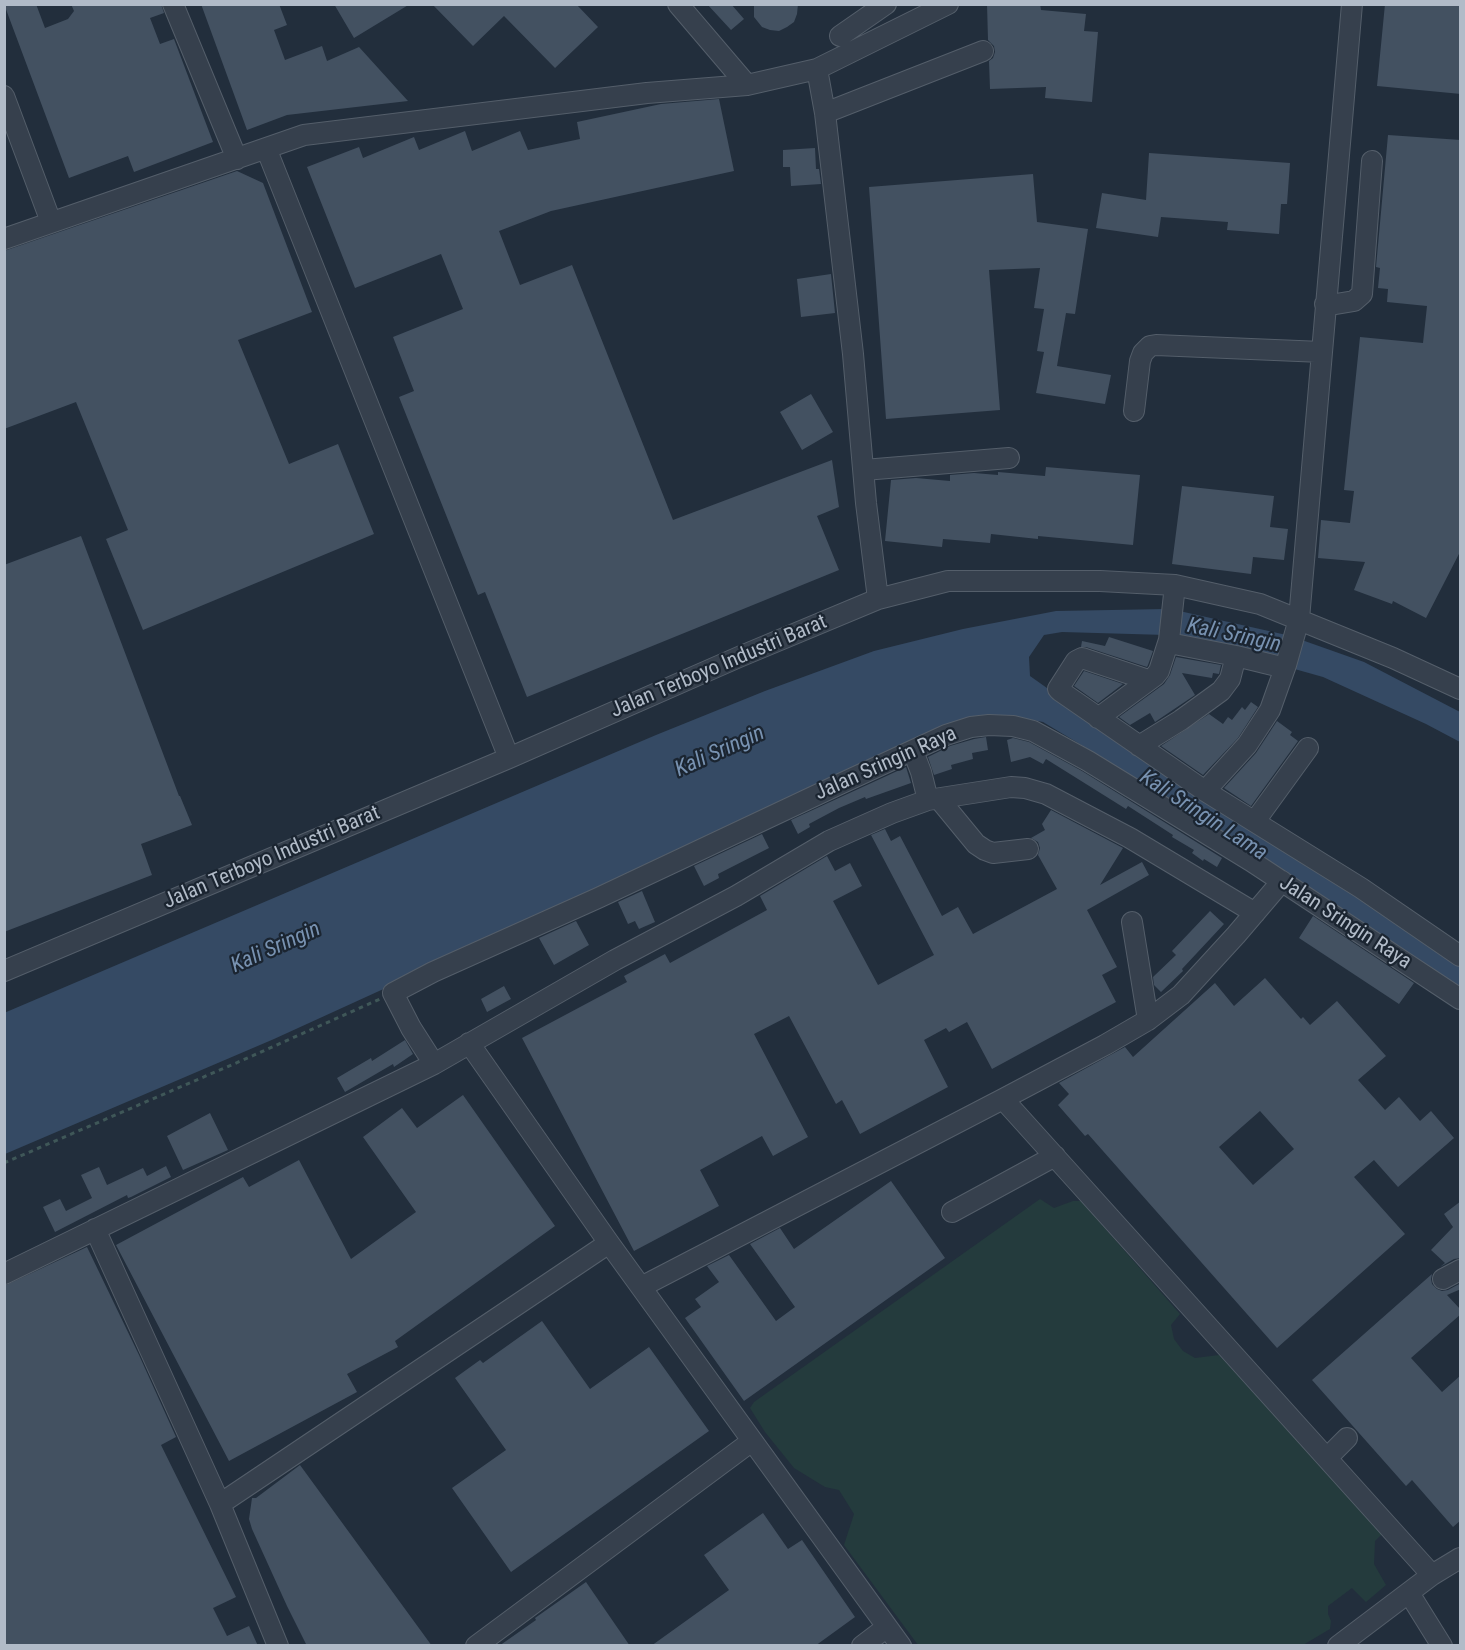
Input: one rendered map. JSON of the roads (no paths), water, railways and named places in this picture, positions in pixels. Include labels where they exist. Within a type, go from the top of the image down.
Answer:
[{"type":"street","points":[[173,4],[237,159]]},
{"type":"street","points":[[678,4],[747,85]]},
{"type":"street","points":[[840,36],[886,4]]},
{"type":"street","points":[[4,239],[304,135],[647,93],[747,85],[817,69],[948,4]]},
{"type":"street","points":[[1205,792],[1241,752],[1270,710],[1298,625],[1352,4]]},
{"type":"street","points":[[825,113],[983,51]]},
{"type":"street","points":[[817,69],[825,113],[853,354],[878,599]]},
{"type":"street","points":[[4,96],[51,222]]},
{"type":"street","points":[[266,148],[509,758]]},
{"type":"street","points":[[1325,304],[1354,301],[1362,294],[1372,161]]},
{"type":"street","points":[[1134,411],[1140,361],[1143,353],[1150,346],[1322,352]]},
{"type":"street","points":[[864,470],[1009,458]]},
{"type":"street","name":"Jalan Terboyo Industri Barat","points":[[4,971],[878,599],[948,581],[1100,581],[1260,604],[1298,625],[1393,658],[1461,689]]},
{"type":"street","points":[[1098,718],[1159,671],[1169,641],[1175,590]]},
{"type":"street","points":[[1169,641],[1285,667]]},
{"type":"street","points":[[1138,746],[1181,720],[1221,691],[1230,679],[1236,656]]},
{"type":"street","points":[[1148,680],[1082,658],[1078,659],[1058,689],[1205,792],[1361,888],[1461,956]]},
{"type":"street","name":"Jalan Sringin Raya","points":[[434,1064],[411,1028],[393,993],[433,972],[661,869],[946,735],[971,727],[999,725],[1032,731],[1140,792],[1282,881],[1461,999]]},
{"type":"street","points":[[1255,821],[1308,748]]},
{"type":"street","points":[[913,751],[934,799],[976,844],[993,853],[1028,849]]},
{"type":"street","points":[[4,1274],[434,1064],[615,960],[736,896],[830,841],[892,813],[934,799],[1011,787],[1046,794],[1130,838],[1255,913]]},
{"type":"street","points":[[641,1287],[1003,1099],[1148,1020],[1181,995],[1282,881]]},
{"type":"street","points":[[1132,922],[1148,1020]]},
{"type":"street","points":[[469,1044],[609,1243],[901,1646]]},
{"type":"street","points":[[1003,1099],[1432,1575]]},
{"type":"street","points":[[952,1212],[1055,1156]]},
{"type":"street","points":[[95,1229],[220,1504],[278,1646]]},
{"type":"street","points":[[220,1504],[609,1243]]},
{"type":"street","points":[[1443,1279],[1461,1270]]},
{"type":"street","points":[[1327,1458],[1347,1438]]},
{"type":"street","points":[[476,1646],[752,1441]]},
{"type":"street","points":[[1338,1646],[1432,1575],[1461,1558]]},
{"type":"street","points":[[1409,1593],[1442,1646]]},
{"type":"street","points":[[862,1646],[887,1627]]},
{"type":"water","points":[[1166,609],[1166,635],[1062,632],[1044,635],[1029,657],[1030,676],[1222,812],[1270,836],[1460,962],[1460,991],[1043,722],[1016,717],[977,718],[274,1039],[5,1154],[4,1013],[656,735],[765,691],[874,651],[963,629],[1056,611]]},
{"type":"water","name":"Kali Sringin","points":[[1175,610],[1291,636],[1281,665],[1172,637]]},
{"type":"water","points":[[1299,639],[1364,662],[1460,712],[1460,742],[1323,677],[1291,668]]},
{"type":"water label","name":"Kali Sringin Lama","points":[[1203,816]]}]
